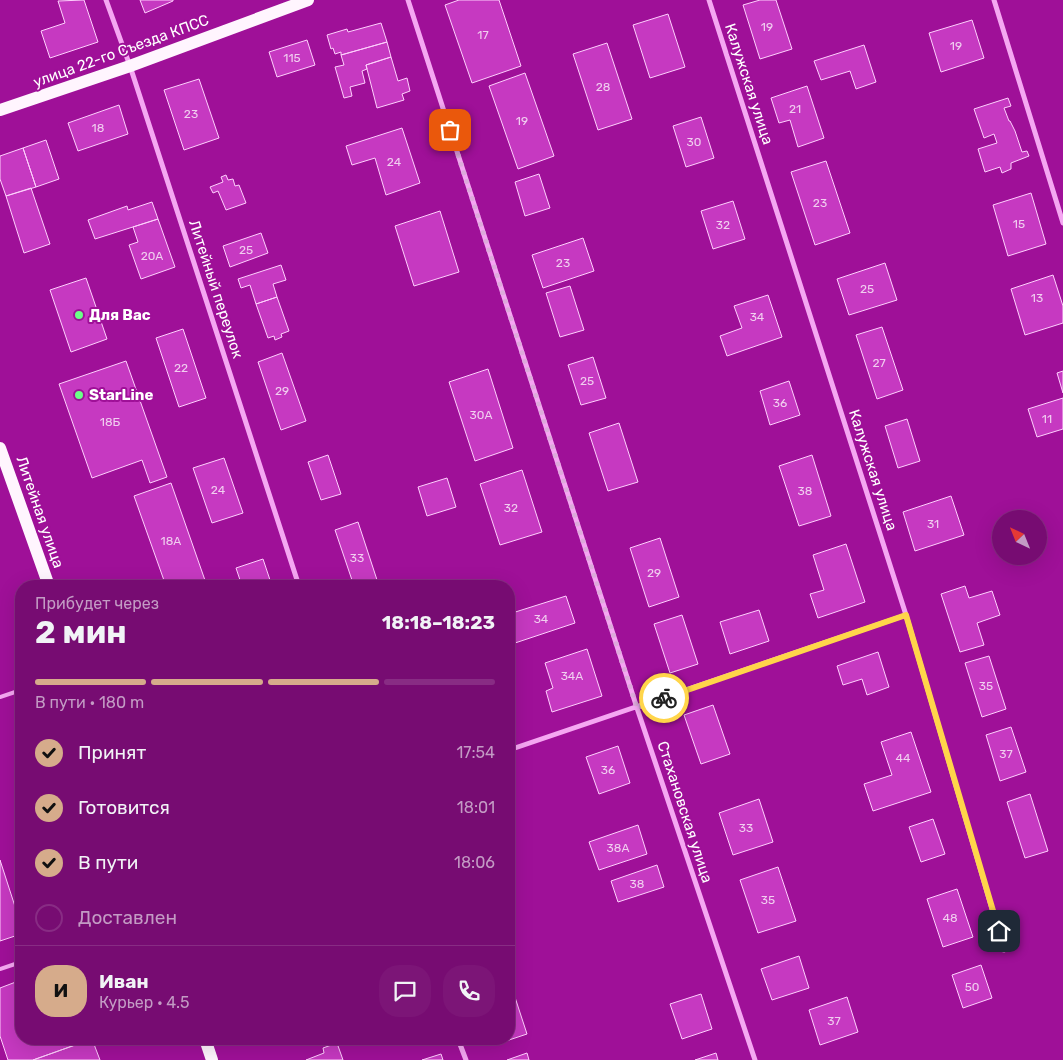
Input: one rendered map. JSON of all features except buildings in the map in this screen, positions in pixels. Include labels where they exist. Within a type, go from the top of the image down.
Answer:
[{"type":"main road","name":"улица 22-го Съезда КПСС","points":[[2,108],[130,66],[308,0]]},
{"type":"main road","name":"Литейная улица","points":[[0,448],[47,580]]},
{"type":"main road","points":[[206,1045],[212,1060]]},
{"type":"street","name":"Литейный переулок","points":[[106,0],[130,66],[297,580]]},
{"type":"street","name":"Стахановская улица","points":[[408,0],[637,708],[755,1060]]},
{"type":"street","name":"Калужская улица","points":[[708,0],[906,615],[1004,950]]},
{"type":"street","points":[[994,0],[1063,223]]},
{"type":"street","points":[[515,748],[906,615]]},
{"type":"street","points":[[460,1045],[466,1060]]},
{"type":"lane","points":[[0,697],[15,692]]},
{"type":"lane","points":[[0,969],[15,964]]},
{"type":"way so far","points":[[450,130],[637,708],[664,698]]},
{"type":"place","name":"Для Вас","points":[[79,315]]},
{"type":"place","name":"StarLine","points":[[79,395]]},
{"type":"route","points":[[664,698],[906,615],[999,931]]}]
